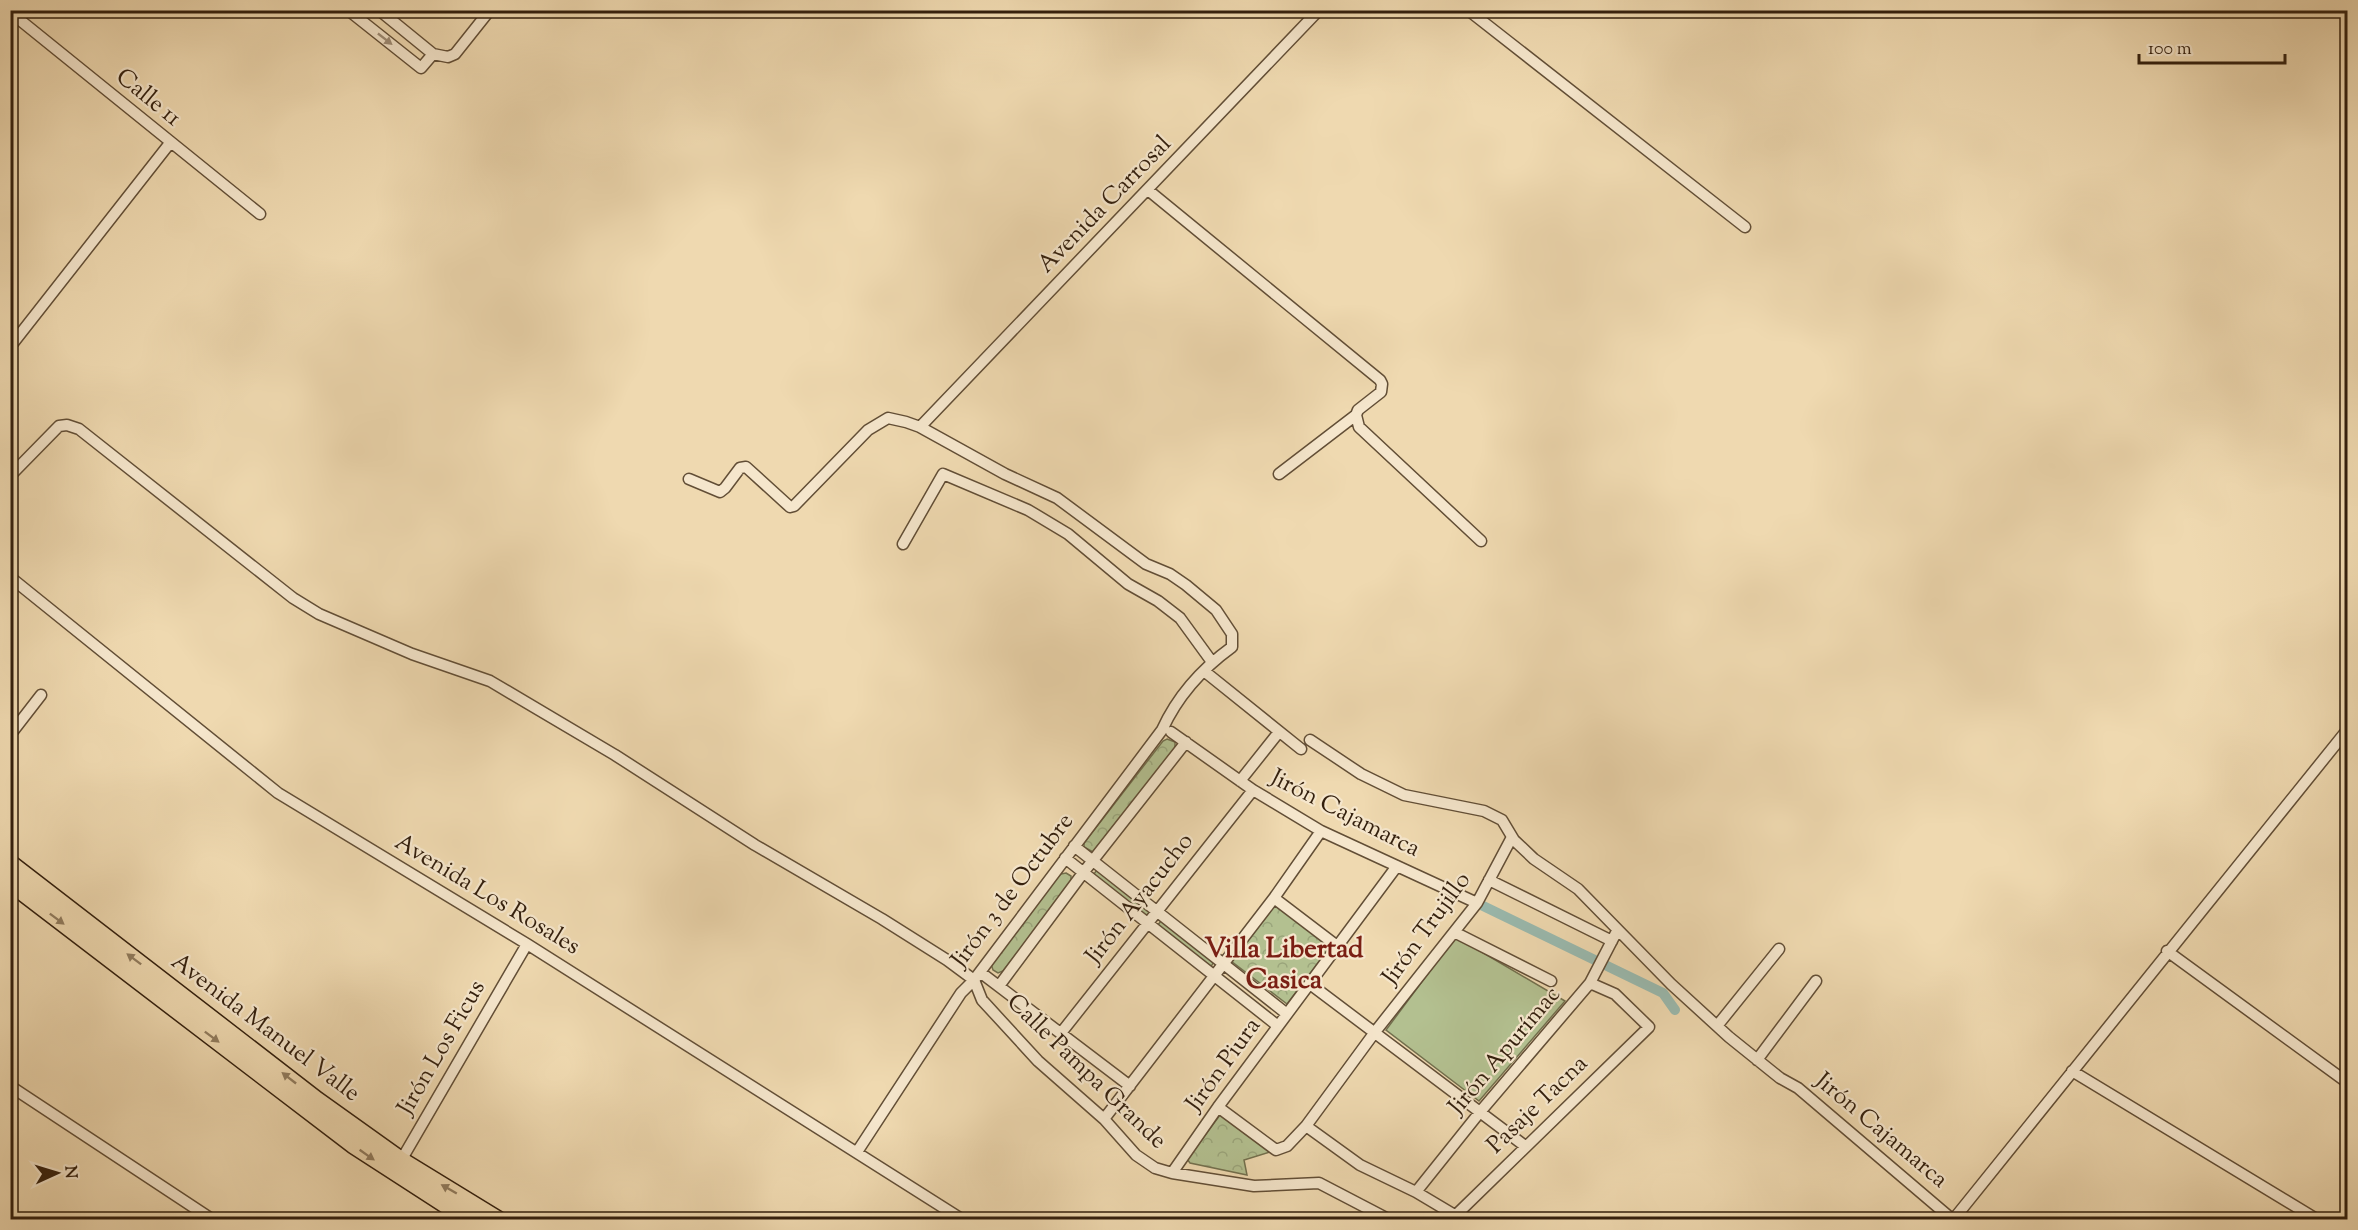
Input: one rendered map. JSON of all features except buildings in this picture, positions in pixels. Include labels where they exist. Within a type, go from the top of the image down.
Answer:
[{"type":"main road","name":"Avenida Manuel Valle","points":[[10,863],[317,1100],[397,1166],[468,1220]]},
{"type":"main road","name":"Avenida Manuel Valle","points":[[10,883],[345,1139],[499,1220]]},
{"type":"street","points":[[348,10],[421,68],[433,54]]},
{"type":"street","points":[[379,10],[433,54],[448,57],[454,54],[490,10]]},
{"type":"street","name":"Avenida Carrosal","points":[[920,427],[1319,10]]},
{"type":"street","points":[[1468,10],[1746,227]]},
{"type":"street","name":"Calle 11","points":[[10,12],[170,144],[260,214]]},
{"type":"street","points":[[10,347],[170,144]]},
{"type":"street","points":[[1148,190],[1380,380],[1382,384],[1381,392],[1358,410],[1356,415],[1279,474]]},
{"type":"street","points":[[1356,415],[1359,427],[1481,541]]},
{"type":"street","points":[[689,479],[720,492],[740,468],[746,467],[790,507],[794,506],[868,430],[882,419],[897,418],[920,427]]},
{"type":"street","points":[[10,476],[59,426],[67,425],[79,429],[293,598],[319,614],[412,654],[490,681],[615,755],[755,845],[947,960],[999,986],[1130,1086]]},
{"type":"street","name":"Jirón 3 de Octubre","points":[[857,1152],[961,993],[977,976],[1162,730],[1170,712],[1212,662],[1232,647],[1232,634],[1216,610],[1186,585],[1170,574],[1146,564],[1057,498],[1005,474],[920,427]]},
{"type":"street","points":[[903,544],[942,474],[1028,510],[1068,534],[1128,584],[1158,601],[1180,618],[1212,662]]},
{"type":"street","name":"Avenida Los Rosales","points":[[10,577],[278,793],[527,944],[963,1220]]},
{"type":"street","points":[[1204,672],[1301,749]]},
{"type":"street","points":[[10,735],[41,695]]},
{"type":"street","points":[[1953,1220],[2167,951],[2348,729]]},
{"type":"street","name":"Jirón Cajamarca","points":[[1171,732],[1253,790],[1321,831],[1477,903]]},
{"type":"street","points":[[1240,781],[1279,732]]},
{"type":"street","points":[[1310,740],[1361,774],[1404,795],[1484,811],[1502,820],[1512,837],[1534,859],[1578,889],[1615,936]]},
{"type":"street","name":"Jirón 3 de Octubre","points":[[999,986],[1092,861],[1186,742]]},
{"type":"street","name":"Jirón Ayacucho","points":[[1061,1033],[1253,790]]},
{"type":"street","points":[[1104,1119],[1274,898],[1321,831]]},
{"type":"street","name":"Jirón Trujillo","points":[[1218,1107],[1276,1150],[1287,1146],[1306,1126],[1477,903],[1512,837]]},
{"type":"street","points":[[1074,846],[1287,1014]]},
{"type":"street","points":[[1065,858],[1278,1026]]},
{"type":"street","name":"Jirón Piura","points":[[1172,1173],[1218,1107],[1397,866]]},
{"type":"street","points":[[1489,880],[1615,936]]},
{"type":"street","points":[[1274,898],[1337,946]]},
{"type":"street","points":[[1454,932],[1551,981]]},
{"type":"street","name":"Jirón Cajamarca","points":[[1615,936],[1757,1060],[1780,1078],[1798,1088],[1953,1220]]},
{"type":"street","name":"Jirón Apurímac","points":[[1416,1192],[1480,1112],[1590,983],[1615,936]]},
{"type":"street","name":"Jirón Los Ficus","points":[[397,1166],[527,944]]},
{"type":"street","points":[[1717,1026],[1779,949]]},
{"type":"street","points":[[2167,951],[2348,1083]]},
{"type":"street","name":"Calle Pampa Grande","points":[[977,976],[982,1000],[1038,1061],[1104,1119],[1136,1155],[1155,1168],[1172,1173],[1254,1186],[1319,1183],[1390,1220]]},
{"type":"street","points":[[1757,1060],[1816,981]]},
{"type":"street","name":"Pasaje Tacna","points":[[1460,1217],[1526,1146],[1649,1026],[1615,994],[1590,983]]},
{"type":"street","points":[[1310,984],[1526,1146]]},
{"type":"street","points":[[2072,1071],[2318,1220]]},
{"type":"street","points":[[10,1086],[213,1220]]},
{"type":"street","points":[[1306,1126],[1360,1166],[1416,1192],[1460,1217]]},
{"type":"green space","points":[[1167,739],[1175,742],[1175,748],[1093,852],[1084,847],[1084,843],[1163,741]]},
{"type":"green space","points":[[1097,870],[1151,912],[1147,917],[1093,875]]},
{"type":"green space","points":[[1066,873],[1071,876],[1071,884],[1003,971],[998,973],[993,970],[991,964],[1054,880]]},
{"type":"green space","points":[[1275,903],[1331,946],[1287,1004],[1231,961]]},
{"type":"green space","points":[[1161,921],[1214,962],[1210,968],[1157,926]]},
{"type":"green space","points":[[1458,938],[1565,1001],[1479,1101],[1386,1030],[1453,940]]},
{"type":"green space","points":[[1220,1115],[1270,1152],[1244,1160],[1247,1175],[1190,1163],[1187,1159]]},
{"type":"waterway","points":[[1477,903],[1663,993],[1675,1010]]},
{"type":"district","name":"Villa Libertad Casica","points":[[1284,966]]}]
